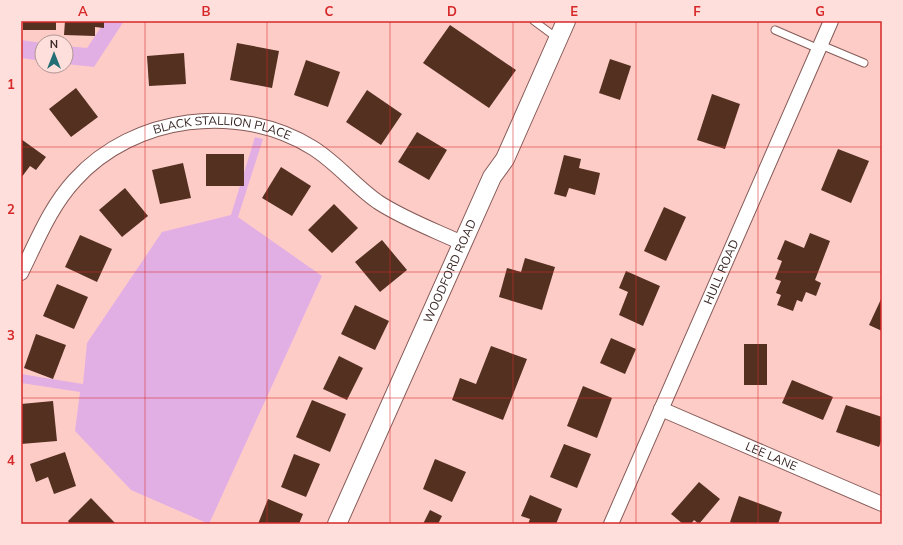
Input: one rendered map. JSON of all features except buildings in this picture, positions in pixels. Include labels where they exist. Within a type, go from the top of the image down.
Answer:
[{"type":"street","name":"WOODFORD ROAD","points":[[337,524],[462,242],[492,177],[505,159],[566,21]]},
{"type":"street","name":"HULL ROAD","points":[[611,524],[831,21]]},
{"type":"street","name":"BLACK STALLION PLACE","points":[[21,273],[50,213],[75,180],[90,166],[114,148],[136,136],[162,127],[205,120],[233,121],[261,126],[288,135],[313,148],[337,165],[377,201],[406,218],[462,242]]},
{"type":"street","name":"LEE LANE","points":[[661,409],[882,504]]},
{"type":"lane","points":[[534,21],[558,38]]},
{"type":"lane","points":[[775,30],[864,63]]},
{"type":"shaded area","points":[[105,21],[124,21],[94,67],[74,65],[74,47],[87,48]]},
{"type":"shaded area","points":[[21,40],[34,42],[34,60],[21,58]]},
{"type":"shaded area","points":[[255,137],[263,139],[238,217],[322,276],[209,524],[131,490],[75,431],[80,392],[21,383],[21,374],[83,384],[87,343],[162,232],[231,215]]}]
